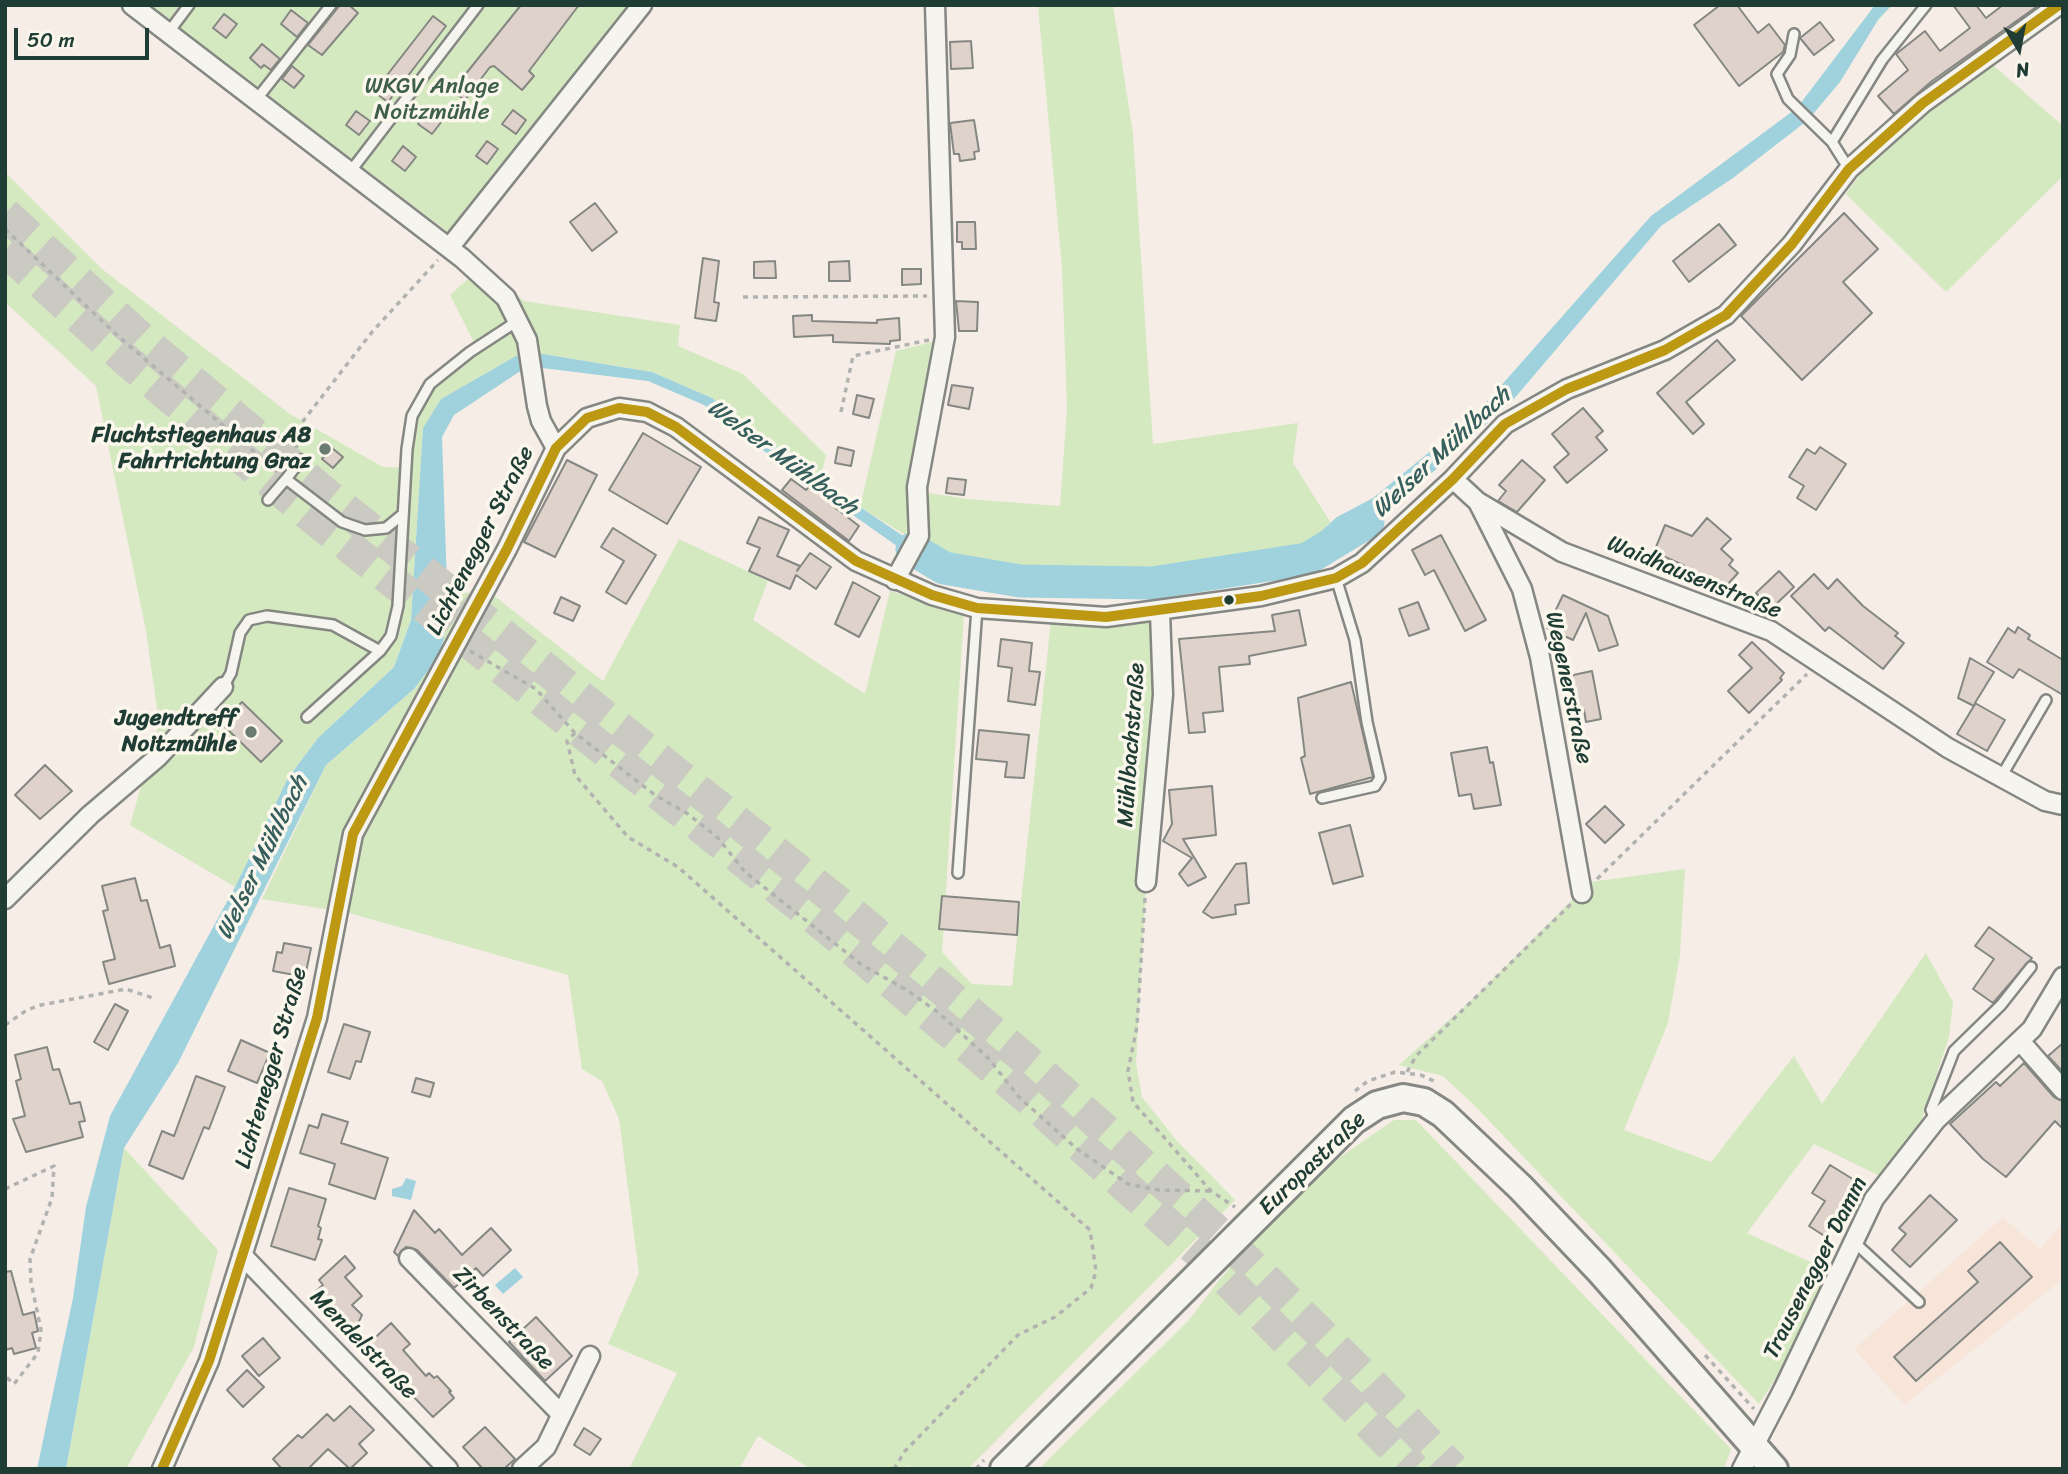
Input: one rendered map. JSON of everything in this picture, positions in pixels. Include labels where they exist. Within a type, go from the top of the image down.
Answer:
[{"type":"street","points":[[132,5],[449,248],[506,298],[527,340],[541,421],[556,448]]},
{"type":"street","points":[[449,248],[642,5]]},
{"type":"street","points":[[895,580],[919,536],[917,487],[945,337],[935,5]]},
{"type":"street","name":"Lichtenegger Straße","points":[[163,1469],[209,1362],[317,1018],[353,834],[457,644],[556,448],[587,418],[618,408],[647,412],[676,427],[856,561],[932,595],[977,608],[1106,617],[1160,612],[1261,596],[1336,578],[1362,564],[1452,479],[1505,424],[1567,389],[1665,350],[1726,315],[1792,244],[1849,169],[1923,103],[2059,5]]},
{"type":"street","name":"Waidhausenstraße","points":[[1452,479],[1478,502],[1562,552],[1771,632],[1948,748],[2045,801],[2063,805]]},
{"type":"street","name":"Wegenerstraße","points":[[1478,502],[1522,589],[1537,646],[1582,893]]},
{"type":"street","name":"Mühlbachstraße","points":[[1146,882],[1163,695],[1160,612]]},
{"type":"street","points":[[6,897],[90,815],[158,757],[223,687]]},
{"type":"street","name":"Trausenegger Damm","points":[[1742,1469],[1874,1199],[1936,1120],[2032,1029],[2063,977]]},
{"type":"street","points":[[2020,1041],[2063,1090]]},
{"type":"street","name":"Europastraße","points":[[1004,1469],[1354,1120],[1377,1105],[1403,1098],[1424,1101],[1443,1114],[1521,1188],[1599,1270],[1774,1469]]},
{"type":"street","name":"Mendelstraße","points":[[242,1255],[448,1469]]},
{"type":"street","name":"Zirbenstraße","points":[[409,1258],[561,1414]]},
{"type":"street","name":"Zirbenstraße","points":[[522,1469],[546,1447],[590,1356]]},
{"type":"lane","points":[[168,33],[189,5]]},
{"type":"lane","points":[[256,100],[331,5]]},
{"type":"lane","points":[[349,172],[478,5]]},
{"type":"lane","points":[[1832,142],[1882,60],[1926,5]]},
{"type":"lane","points":[[1794,34],[1790,55],[1777,74],[1788,99],[1832,142],[1849,169]]},
{"type":"lane","points":[[307,717],[380,651],[391,636],[398,606],[407,449],[412,416],[430,384],[470,352],[519,320]]},
{"type":"lane","points":[[268,500],[301,460]]},
{"type":"lane","points":[[286,479],[342,522],[365,530],[386,528],[403,514]]},
{"type":"lane","points":[[1322,798],[1375,786],[1380,778],[1367,723],[1356,640],[1336,578]]},
{"type":"lane","points":[[958,873],[977,608]]},
{"type":"lane","points":[[223,687],[231,673],[240,633],[249,620],[267,617],[333,625],[380,651]]},
{"type":"lane","points":[[2001,777],[2046,700]]},
{"type":"lane","points":[[1936,1120],[1931,1110],[1954,1051],[2001,1005],[2031,967]]},
{"type":"lane","points":[[1852,1241],[1919,1302]]},
{"type":"path","points":[[5,229],[119,337],[286,479]]},
{"type":"path","points":[[301,460],[293,434],[372,332],[449,248]]},
{"type":"path","points":[[743,297],[944,296]]},
{"type":"path","points":[[841,412],[853,356],[945,337]]},
{"type":"path","points":[[457,644],[536,689],[576,733],[655,795],[688,814],[718,838],[745,872],[862,965],[905,989],[939,1013],[988,1058],[1019,1097],[1077,1149],[1128,1184],[1158,1190],[1212,1191]]},
{"type":"path","points":[[1407,1072],[1416,1056],[1818,663]]},
{"type":"path","points":[[576,733],[567,741],[575,775],[628,837],[678,867],[1090,1230],[1096,1271],[1091,1288],[1055,1317],[1018,1335],[905,1451],[894,1469]]},
{"type":"path","points":[[1146,882],[1137,1026],[1128,1071],[1133,1102],[1212,1191],[1236,1208],[1226,1217]]},
{"type":"path","points":[[5,1025],[27,1010],[41,1005],[126,989],[153,998]]},
{"type":"path","points":[[5,1189],[54,1166],[52,1198],[30,1259],[31,1282],[41,1330],[38,1353],[14,1384],[5,1376]]},
{"type":"shaded area","points":[[2003,1217],[2040,1249],[2063,1222],[2063,1279],[1904,1405],[1854,1349]]},
{"type":"green space","name":"WKGV Anlage Noitzmühle","points":[[148,5],[633,5],[449,233]]},
{"type":"green space","points":[[1038,5],[1113,5],[1133,134],[1153,444],[1298,423],[1293,463],[1331,523],[1305,546],[1153,575],[1025,574],[951,563],[860,507],[896,351],[944,339],[916,491],[967,499],[1060,506],[1067,409],[1062,268]]},
{"type":"green space","points":[[1993,65],[2063,126],[2063,176],[1946,292],[1846,194],[1882,143]]},
{"type":"green space","points":[[5,172],[102,269],[290,414],[383,467],[410,468],[409,433],[423,399],[479,352],[450,295],[480,268],[524,301],[680,325],[678,346],[743,374],[826,455],[820,480],[712,398],[652,372],[537,353],[516,356],[441,399],[423,429],[411,620],[394,667],[318,738],[288,778],[235,887],[130,825],[159,723],[146,631],[96,386],[5,302]]},
{"type":"green space","points":[[679,539],[768,581],[753,620],[865,694],[890,591],[964,614],[942,952],[972,984],[1012,986],[1051,620],[1161,618],[1136,1063],[1142,1097],[1177,1141],[1235,1200],[968,1469],[909,1469],[910,1465],[904,1469],[811,1469],[758,1436],[739,1469],[629,1469],[677,1373],[608,1344],[639,1273],[619,1119],[602,1081],[582,1069],[568,975],[349,913],[262,899],[326,765],[414,689],[440,655],[448,617],[447,591],[493,595],[603,681]]},
{"type":"green space","points":[[1685,869],[1680,955],[1668,1023],[1624,1130],[1711,1162],[1794,1056],[1822,1104],[1926,953],[1953,1002],[1949,1037],[1921,1122],[1880,1176],[1814,1144],[1747,1233],[1828,1270],[1790,1357],[1759,1404],[1474,1105],[1443,1076],[1399,1065],[1479,993],[1590,882]]},
{"type":"green space","points":[[1394,1120],[1416,1120],[1731,1449],[1724,1469],[1039,1469],[1189,1320],[1220,1279],[1314,1175]]},
{"type":"green space","points":[[124,1148],[218,1250],[194,1347],[126,1469],[66,1469]]},
{"type":"water","points":[[1875,5],[1892,5],[1878,20],[1840,82],[1808,120],[1733,178],[1661,226],[1513,400],[1394,507],[1307,559],[1152,583],[1020,581],[944,568],[904,551],[789,470],[704,405],[648,381],[534,367],[519,372],[454,415],[442,437],[448,617],[440,655],[414,689],[326,765],[178,1063],[124,1148],[66,1469],[37,1469],[73,1298],[86,1207],[110,1116],[235,887],[288,778],[318,738],[394,667],[411,620],[423,428],[441,399],[516,356],[537,353],[652,372],[712,398],[820,480],[915,544],[951,563],[1025,574],[1153,575],[1305,546],[1337,517],[1373,498],[1475,415],[1651,216],[1797,108]]},
{"type":"water","points":[[406,1178],[416,1181],[411,1200],[392,1196],[392,1189],[402,1186]]},
{"type":"water","points":[[515,1268],[523,1277],[503,1294],[495,1285]]},
{"type":"building","points":[[340,5],[349,5],[358,13],[322,55],[308,45]]},
{"type":"building","points":[[521,5],[579,5],[529,71],[534,76],[522,90],[494,66],[490,67],[465,100],[452,91]]},
{"type":"building","points":[[1720,5],[1737,5],[1758,33],[1769,24],[1785,45],[1783,52],[1739,86],[1694,25]]},
{"type":"building","points":[[1953,5],[1976,5],[1986,18],[2003,5],[2039,5],[1932,81],[1894,114],[1878,96],[1908,70],[1896,54],[1925,31],[1940,51],[1970,28]]},
{"type":"building","points":[[291,10],[308,23],[297,37],[281,24]]},
{"type":"building","points":[[224,14],[237,24],[226,38],[213,28]]},
{"type":"building","points":[[433,16],[446,26],[388,102],[374,92]]},
{"type":"building","points":[[1820,22],[1834,40],[1814,55],[1800,38]]},
{"type":"building","points":[[971,41],[973,68],[951,69],[950,42]]},
{"type":"building","points":[[262,44],[280,59],[271,70],[264,65],[261,68],[250,58]]},
{"type":"building","points":[[292,66],[304,76],[294,88],[282,79]]},
{"type":"building","points":[[429,110],[442,121],[432,134],[418,124]]},
{"type":"building","points":[[513,110],[526,120],[516,134],[502,124]]},
{"type":"building","points":[[356,111],[370,121],[359,135],[346,125]]},
{"type":"building","points":[[974,120],[979,151],[974,152],[975,159],[960,161],[959,154],[954,154],[950,123]]},
{"type":"building","points":[[487,141],[498,149],[487,164],[476,156]]},
{"type":"building","points":[[403,146],[416,157],[405,171],[392,161]]},
{"type":"building","points":[[595,203],[617,232],[592,251],[570,222]]},
{"type":"building","points":[[1844,213],[1878,249],[1843,282],[1872,313],[1802,380],[1741,316]]},
{"type":"building","points":[[957,222],[975,222],[976,249],[962,249],[962,242],[957,242]]},
{"type":"building","points":[[1719,224],[1736,245],[1689,282],[1673,261]]},
{"type":"building","points":[[703,258],[719,261],[714,302],[719,303],[716,321],[695,318]]},
{"type":"building","points":[[775,261],[776,278],[754,278],[754,262]]},
{"type":"building","points":[[849,261],[850,281],[829,281],[829,262]]},
{"type":"building","points":[[902,269],[921,269],[921,284],[902,285]]},
{"type":"building","points":[[956,301],[978,302],[977,331],[959,331]]},
{"type":"building","points":[[812,315],[812,321],[877,323],[877,320],[899,318],[900,340],[890,341],[890,344],[833,342],[833,335],[794,337],[793,316]]},
{"type":"building","points":[[1717,340],[1735,360],[1686,402],[1704,424],[1693,434],[1657,393]]},
{"type":"building","points":[[952,385],[973,388],[969,409],[948,405]]},
{"type":"building","points":[[857,395],[874,399],[869,418],[853,414]]},
{"type":"building","points":[[1583,408],[1603,431],[1596,437],[1607,450],[1567,483],[1554,467],[1569,454],[1552,434]]},
{"type":"building","points":[[643,433],[701,467],[667,524],[609,490]]},
{"type":"building","points":[[838,447],[854,451],[851,466],[835,463]]},
{"type":"building","points":[[1820,447],[1846,464],[1816,510],[1797,498],[1804,486],[1789,477],[1807,449],[1815,454]]},
{"type":"building","points":[[332,448],[343,457],[333,468],[322,459]]},
{"type":"building","points":[[567,460],[597,475],[555,557],[524,542]]},
{"type":"building","points":[[1522,460],[1545,480],[1517,512],[1498,501],[1506,491],[1499,485]]},
{"type":"building","points":[[948,478],[966,480],[964,495],[946,493]]},
{"type":"building","points":[[791,479],[806,490],[811,484],[836,502],[833,506],[859,526],[849,541],[782,490]]},
{"type":"building","points":[[759,517],[789,530],[777,556],[800,566],[797,571],[810,553],[831,567],[816,589],[796,575],[790,589],[749,571],[760,548],[747,543]]},
{"type":"building","points":[[1707,518],[1731,539],[1721,549],[1733,560],[1729,565],[1738,573],[1719,594],[1711,587],[1709,589],[1685,566],[1654,552],[1665,525],[1692,536]]},
{"type":"building","points":[[613,528],[656,555],[626,604],[606,592],[624,561],[601,547]]},
{"type":"building","points":[[1441,535],[1486,620],[1465,631],[1434,570],[1425,575],[1412,550]]},
{"type":"building","points":[[1779,571],[1794,587],[1771,609],[1756,593]]},
{"type":"building","points":[[1814,574],[1828,589],[1837,579],[1863,606],[1898,633],[1895,636],[1904,643],[1883,669],[1829,627],[1825,631],[1791,596]]},
{"type":"building","points":[[853,582],[880,597],[859,637],[835,624]]},
{"type":"building","points":[[1563,595],[1608,616],[1618,645],[1599,651],[1586,613],[1573,640],[1547,628]]},
{"type":"building","points":[[561,597],[580,606],[573,621],[554,613]]},
{"type":"building","points":[[1418,602],[1429,629],[1409,636],[1399,609]]},
{"type":"building","points":[[1299,610],[1306,645],[1249,656],[1250,664],[1219,667],[1223,711],[1203,713],[1205,732],[1189,733],[1179,639],[1275,631],[1272,615]]},
{"type":"building","points":[[2018,627],[2030,635],[2028,639],[2063,660],[2063,695],[2019,669],[2013,678],[1987,662],[2008,628],[2015,633]]},
{"type":"building","points":[[1001,639],[1032,643],[1029,671],[1040,672],[1035,705],[1008,701],[1012,668],[998,666]]},
{"type":"building","points":[[1752,642],[1784,673],[1780,678],[1782,680],[1749,713],[1728,691],[1752,668],[1739,655]]},
{"type":"building","points":[[1970,658],[1994,672],[1975,703],[2005,720],[1987,751],[1957,734],[1974,706],[1958,698]]},
{"type":"building","points":[[1592,671],[1601,719],[1586,722],[1584,710],[1570,712],[1564,677]]},
{"type":"building","points":[[1351,682],[1373,777],[1310,794],[1301,758],[1305,756],[1298,698]]},
{"type":"building","name":"Jugendtreff Noitzmühle","points":[[242,702],[282,741],[261,762],[221,723]]},
{"type":"building","points":[[979,730],[1029,735],[1024,778],[1005,777],[1007,762],[976,759]]},
{"type":"building","points":[[1487,747],[1490,763],[1493,762],[1501,805],[1474,809],[1471,794],[1459,796],[1451,753]]},
{"type":"building","points":[[45,765],[72,791],[40,819],[15,795]]},
{"type":"building","points":[[1212,786],[1216,835],[1183,839],[1206,877],[1188,886],[1179,874],[1192,858],[1163,841],[1172,824],[1169,790]]},
{"type":"building","points":[[1605,806],[1624,825],[1605,843],[1586,824]]},
{"type":"building","points":[[1350,825],[1363,876],[1333,884],[1319,833]]},
{"type":"building","points":[[1246,863],[1249,903],[1235,905],[1236,914],[1212,918],[1203,912],[1236,864]]},
{"type":"building","points":[[135,878],[141,901],[147,900],[160,948],[170,945],[175,966],[109,984],[103,962],[115,959],[103,911],[108,910],[102,886]]},
{"type":"building","points":[[942,896],[1019,902],[1017,935],[939,929]]},
{"type":"building","points":[[1989,927],[2032,958],[1993,1003],[1973,989],[1994,959],[1975,946]]},
{"type":"building","points":[[284,943],[311,948],[306,972],[301,971],[300,976],[273,971],[277,952],[282,953]]},
{"type":"building","points":[[115,1004],[128,1011],[108,1050],[94,1042]]},
{"type":"building","points":[[344,1024],[370,1032],[361,1062],[356,1061],[350,1079],[328,1072]]},
{"type":"building","points":[[241,1040],[270,1053],[257,1083],[228,1071]]},
{"type":"building","points":[[2063,1043],[2063,1072],[2048,1056]]},
{"type":"building","points":[[47,1047],[53,1070],[59,1069],[70,1104],[80,1102],[85,1121],[79,1122],[83,1137],[26,1152],[13,1119],[25,1116],[16,1081],[21,1079],[15,1055]]},
{"type":"building","points":[[2024,1063],[2054,1097],[2063,1101],[2063,1129],[2055,1121],[2006,1177],[1983,1159],[1950,1124],[1996,1082],[2000,1086]]},
{"type":"building","points":[[196,1076],[225,1087],[209,1129],[204,1127],[183,1179],[149,1165],[162,1131],[174,1136]]},
{"type":"building","points":[[416,1078],[434,1083],[430,1097],[412,1092]]},
{"type":"building","points":[[322,1114],[348,1122],[341,1143],[388,1158],[375,1199],[329,1184],[335,1164],[300,1153],[309,1125],[318,1128]]},
{"type":"building","points":[[1830,1165],[1864,1186],[1846,1214],[1842,1211],[1826,1237],[1809,1226],[1825,1201],[1812,1193]]},
{"type":"building","points":[[289,1188],[326,1199],[318,1226],[321,1228],[318,1239],[322,1240],[315,1260],[271,1246]]},
{"type":"building","points":[[1930,1195],[1957,1220],[1910,1267],[1892,1250],[1906,1234],[1899,1228]]},
{"type":"building","points":[[414,1210],[435,1233],[439,1229],[462,1255],[491,1228],[511,1250],[483,1276],[476,1268],[454,1288],[417,1250],[406,1247],[398,1256],[394,1252]]},
{"type":"building","points":[[2000,1242],[2032,1277],[1916,1381],[1894,1357],[1978,1282],[1968,1271]]},
{"type":"building","points":[[345,1256],[355,1268],[345,1277],[362,1296],[352,1305],[362,1315],[354,1332],[315,1292],[323,1285],[319,1280]]},
{"type":"building","points":[[11,1271],[23,1315],[34,1312],[38,1331],[32,1333],[36,1348],[14,1354],[12,1348],[5,1350],[5,1272]]},
{"type":"building","points":[[536,1317],[572,1356],[545,1381],[509,1342]]},
{"type":"building","points":[[391,1323],[410,1344],[403,1350],[426,1376],[429,1373],[434,1378],[437,1376],[451,1391],[449,1392],[454,1398],[433,1417],[409,1392],[411,1390],[366,1346]]},
{"type":"building","points":[[263,1338],[280,1358],[259,1376],[242,1356]]},
{"type":"building","points":[[247,1370],[264,1387],[243,1407],[227,1390]]},
{"type":"building","points":[[350,1406],[374,1430],[359,1444],[367,1453],[350,1469],[328,1449],[308,1469],[282,1469],[273,1459],[298,1435],[302,1438],[327,1414],[334,1421]]},
{"type":"building","points":[[485,1427],[515,1459],[504,1469],[483,1469],[463,1447]]},
{"type":"building","points":[[584,1428],[601,1439],[590,1455],[574,1445]]},
{"type":"waterway","name":"Welser Mühlbach","points":[[912,549],[944,568],[1020,581],[1152,583],[1307,559],[1368,522]]},
{"type":"tunnel","points":[[5,214],[144,341],[326,494],[848,910],[1043,1074],[1223,1237],[1369,1381],[1453,1469]]},
{"type":"tunnel","points":[[5,250],[125,359],[307,513],[826,927],[1023,1094],[1203,1256],[1414,1469]]},
{"type":"transit line","points":[[162,1469],[209,1361],[317,1018],[353,834],[507,549],[556,448],[587,418],[619,408],[647,412],[676,427],[856,561],[932,595],[977,608],[1106,617],[1261,596],[1336,578],[1362,563],[1453,479],[1505,424],[1567,389],[1665,350],[1726,315],[1792,244],[1849,169],[1923,103],[2059,5]]},
{"type":"place","name":"Fluchtstiegenhaus A8 Fahrtrichtung Graz","points":[[325,449]]},
{"type":"place","name":"Jugendtreff Noitzmühle","points":[[251,732]]}]
